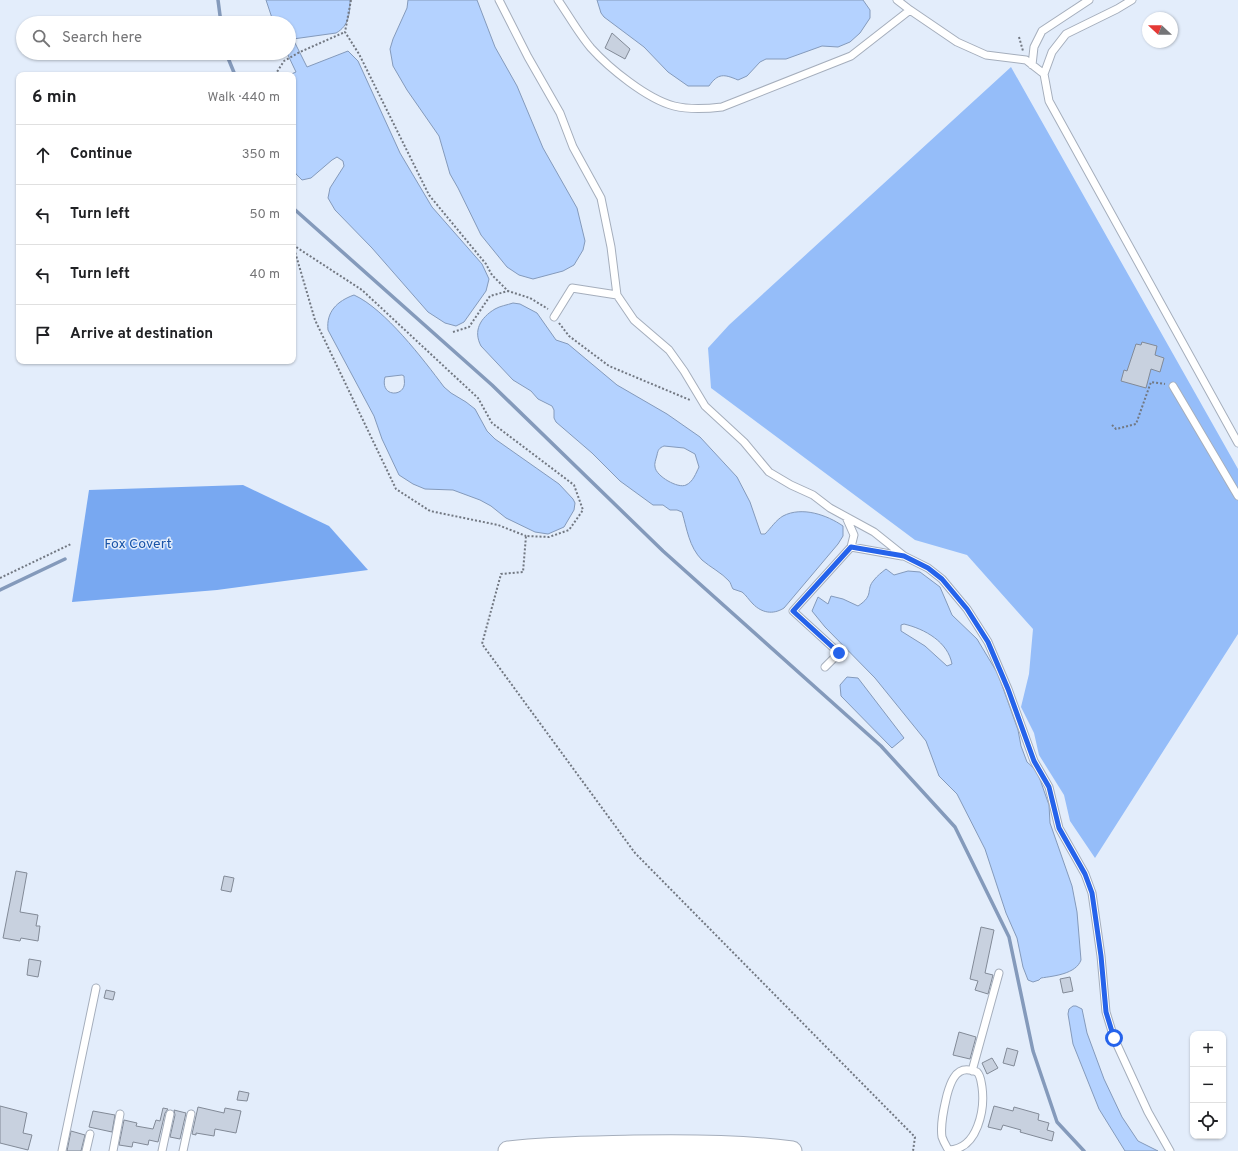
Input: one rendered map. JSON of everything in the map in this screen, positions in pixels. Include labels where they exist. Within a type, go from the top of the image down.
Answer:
[{"type":"main road","points":[[508,1151],[563,1146],[673,1144],[792,1151]]},
{"type":"lane","points":[[499,0],[528,57],[560,113],[574,147],[601,198],[611,247],[617,295],[634,320],[669,350],[684,371],[705,406],[744,442],[770,472],[791,485],[813,495],[830,508],[874,532],[904,556],[928,568],[942,579],[967,609],[988,642],[1008,689],[1034,761],[1049,787],[1059,828],[1085,874],[1092,893],[1101,956],[1106,1012],[1114,1038],[1148,1112],[1170,1151]]},
{"type":"lane","points":[[558,0],[591,48],[616,71],[649,96],[673,106],[701,110],[722,107],[851,56],[910,10]]},
{"type":"lane","points":[[897,0],[957,42],[986,55],[1029,62],[1044,74]]},
{"type":"lane","points":[[1029,62],[1034,46],[1042,31],[1089,0]]},
{"type":"lane","points":[[1117,9],[1122,0]]},
{"type":"lane","points":[[1132,0],[1066,34],[1052,52],[1044,74],[1049,102],[1238,443]]},
{"type":"lane","points":[[554,317],[572,288],[617,295]]},
{"type":"lane","points":[[1173,386],[1238,496]]},
{"type":"lane","points":[[825,667],[839,653],[793,611],[851,547],[854,535],[846,517]]},
{"type":"lane","points":[[851,547],[904,556]]},
{"type":"lane","points":[[972,1070],[999,973]]},
{"type":"lane","points":[[62,1151],[96,988]]},
{"type":"lane","points":[[972,1070],[978,1072],[981,1080],[983,1100],[978,1125],[968,1142],[960,1148],[949,1151],[942,1137],[945,1106],[949,1089],[954,1077],[960,1071],[972,1070]]},
{"type":"lane","points":[[113,1151],[120,1114]]},
{"type":"lane","points":[[162,1151],[170,1114]]},
{"type":"lane","points":[[183,1151],[191,1114]]},
{"type":"lane","points":[[86,1151],[90,1134]]},
{"type":"path","points":[[351,0],[345,32],[359,54],[429,195],[486,264],[492,275],[508,291],[530,298],[550,310],[568,336],[609,366],[705,406]]},
{"type":"path","points":[[296,54],[345,32]]},
{"type":"path","points":[[1019,37],[1029,62]]},
{"type":"path","points":[[277,72],[286,60]]},
{"type":"path","points":[[296,247],[362,290],[478,398],[492,423],[574,485],[583,510],[569,530],[548,537],[526,536],[498,525],[430,511],[396,489],[315,320],[296,255]]},
{"type":"path","points":[[453,332],[469,327],[490,296],[508,291]]},
{"type":"path","points":[[1112,425],[1116,429],[1136,424],[1151,382],[1173,386]]},
{"type":"path","points":[[526,536],[523,572],[501,574],[482,644],[635,853],[915,1136],[913,1151]]},
{"type":"path","points":[[0,578],[71,544]]},
{"type":"shaded area","points":[[266,0],[350,0],[348,19],[344,27],[336,33],[296,39],[296,16],[271,16]]},
{"type":"shaded area","points":[[408,0],[477,0],[495,47],[517,86],[543,148],[577,208],[585,241],[583,250],[574,265],[563,271],[533,279],[519,275],[507,267],[481,235],[450,174],[439,136],[407,90],[393,66],[390,49],[407,8]]},
{"type":"shaded area","points":[[597,0],[863,0],[870,10],[870,18],[860,33],[850,42],[838,47],[822,46],[786,59],[766,59],[760,62],[747,76],[738,80],[722,76],[715,79],[709,86],[688,86],[668,72],[644,47],[604,17],[601,13]]},
{"type":"shaded area","points":[[296,45],[307,67],[348,51],[358,61],[400,153],[432,207],[482,264],[489,279],[486,291],[464,322],[456,326],[445,323],[428,312],[372,248],[335,210],[328,198],[330,188],[344,166],[343,161],[337,157],[311,178],[302,180],[296,174],[296,72],[290,60],[296,60]]},
{"type":"shaded area","points":[[1011,67],[1238,469],[1238,634],[1095,858],[1070,821],[1064,795],[1039,755],[1034,733],[1021,707],[1029,674],[1033,629],[967,555],[915,540],[711,388],[708,348],[729,325]]},
{"type":"shaded area","points":[[354,295],[378,311],[403,336],[444,387],[475,409],[487,431],[495,439],[559,484],[575,503],[574,510],[564,527],[548,534],[535,532],[506,518],[491,506],[480,500],[453,490],[425,489],[413,484],[399,475],[382,439],[374,416],[328,330],[329,318],[334,308],[342,300]],"holes":[[[404,376],[404,386],[399,392],[392,393],[385,388],[385,377]]]},
{"type":"shaded area","points":[[513,303],[520,304],[537,313],[556,340],[568,344],[617,385],[667,414],[700,437],[737,477],[750,502],[761,534],[765,534],[783,516],[798,512],[822,515],[843,526],[843,536],[838,544],[784,608],[776,612],[764,611],[756,607],[742,592],[733,589],[730,582],[705,563],[694,549],[689,538],[682,512],[670,510],[663,505],[653,505],[620,481],[592,453],[556,422],[552,406],[538,399],[531,391],[513,380],[481,346],[478,330],[479,325],[485,316],[501,306]],"holes":[[[664,446],[684,448],[695,454],[699,467],[691,482],[682,486],[663,478],[656,471],[655,464],[658,450],[660,448]]]},
{"type":"shaded area","points":[[886,569],[894,575],[908,571],[920,572],[940,587],[952,615],[977,639],[998,674],[1018,730],[1021,746],[1027,762],[1037,771],[1049,805],[1050,823],[1072,886],[1077,912],[1081,960],[1078,965],[1064,974],[1041,978],[1033,982],[1028,980],[1023,967],[1017,938],[1006,913],[985,849],[957,794],[939,776],[926,741],[875,678],[825,627],[812,611],[818,597],[828,604],[831,596],[843,599],[858,606],[868,596],[871,584],[874,580]],"holes":[[[904,624],[927,633],[941,643],[950,656],[952,664],[947,666],[925,646],[901,631],[901,625]]]},
{"type":"shaded area","points":[[847,677],[858,678],[904,738],[892,748],[841,696],[840,685]]},
{"type":"shaded area","points":[[1073,1006],[1082,1009],[1087,1033],[1104,1079],[1122,1117],[1138,1141],[1158,1151],[1125,1151],[1099,1109],[1073,1044],[1068,1014],[1069,1009]]},
{"type":"green space","name":"Fox Covert","points":[[243,485],[329,526],[368,570],[217,590],[72,602],[89,490]]},
{"type":"building","points":[[612,33],[630,49],[625,59],[605,48]]},
{"type":"building","points":[[1142,342],[1157,346],[1155,355],[1164,358],[1160,372],[1151,369],[1146,388],[1121,381],[1124,370],[1127,371],[1136,344],[1141,345]]},
{"type":"building","points":[[16,871],[27,873],[20,912],[38,915],[36,926],[40,926],[38,941],[21,938],[20,941],[3,938]]},
{"type":"building","points":[[224,876],[234,878],[231,892],[221,890]]},
{"type":"building","points":[[981,927],[994,930],[985,973],[993,975],[988,994],[975,990],[978,981],[970,979]]},
{"type":"building","points":[[29,959],[41,961],[38,977],[27,975]]},
{"type":"building","points":[[1070,977],[1073,991],[1063,993],[1060,979]]},
{"type":"building","points":[[106,990],[115,992],[113,1000],[104,998]]},
{"type":"building","points":[[959,1032],[976,1037],[970,1059],[953,1055]]},
{"type":"building","points":[[1007,1048],[1018,1051],[1014,1066],[1003,1063]]},
{"type":"building","points":[[992,1058],[998,1068],[987,1074],[982,1063]]},
{"type":"building","points":[[239,1091],[249,1093],[247,1101],[237,1100]]},
{"type":"building","points":[[0,1106],[27,1113],[23,1133],[32,1135],[28,1150],[0,1143]]},
{"type":"building","points":[[994,1106],[1013,1111],[1014,1107],[1039,1114],[1038,1120],[1049,1123],[1047,1130],[1054,1132],[1052,1141],[1020,1132],[1021,1130],[1003,1125],[1001,1130],[988,1127]]},
{"type":"building","points":[[198,1107],[224,1113],[225,1108],[241,1111],[236,1133],[215,1129],[214,1136],[196,1133],[196,1135],[192,1134]]},
{"type":"building","points":[[163,1108],[168,1109],[165,1113],[158,1142],[149,1140],[148,1145],[133,1142],[132,1147],[119,1145],[124,1120],[137,1123],[136,1126],[153,1129],[156,1120],[160,1121]]},
{"type":"building","points":[[174,1110],[186,1113],[180,1139],[170,1137],[175,1115]]},
{"type":"building","points":[[93,1111],[115,1115],[112,1132],[89,1127]]},
{"type":"building","points":[[71,1131],[85,1135],[81,1151],[67,1151]]},
{"type":"waterway","points":[[218,0],[220,16]]},
{"type":"waterway","points":[[229,60],[234,72]]},
{"type":"waterway","points":[[296,211],[492,385],[663,551],[881,746],[955,827],[1009,937],[1033,1051],[1057,1122],[1084,1151]]},
{"type":"waterway","points":[[0,590],[65,559]]},
{"type":"route","points":[[839,653],[793,611],[851,547],[904,556],[928,568],[942,579],[967,609],[988,642],[1008,689],[1034,761],[1049,787],[1059,828],[1085,874],[1092,893],[1101,956],[1106,1012],[1114,1038]]}]
